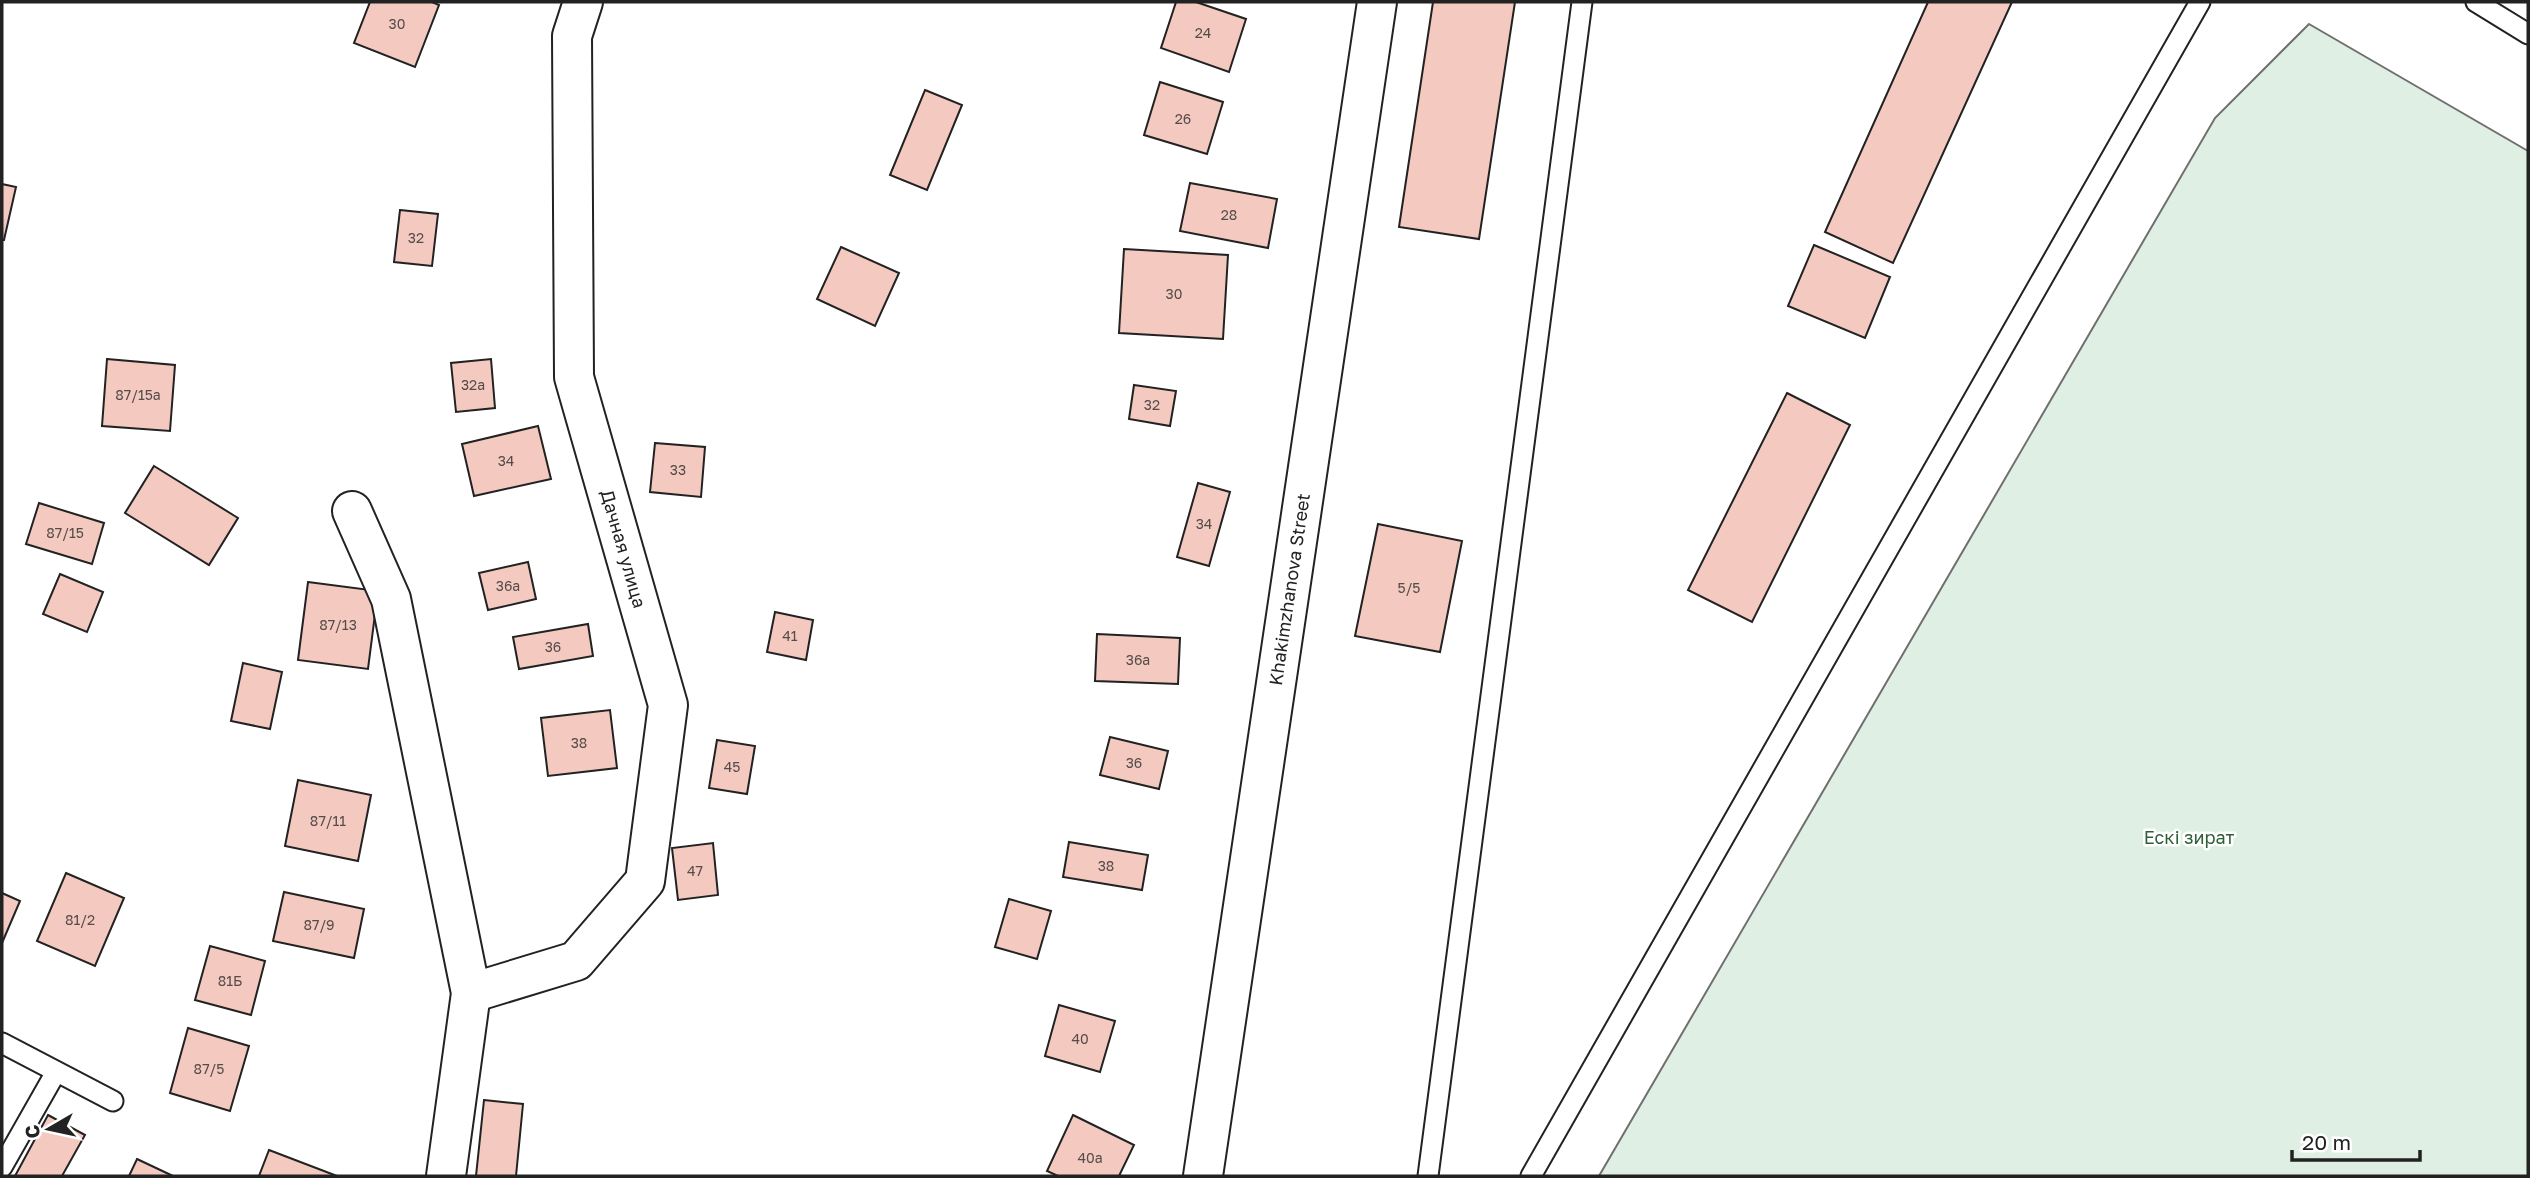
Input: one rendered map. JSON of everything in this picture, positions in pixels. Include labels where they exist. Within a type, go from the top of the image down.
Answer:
[{"type":"street","name":"Дачная улица","points":[[471,993],[576,961],[645,881],[668,705],[574,377],[572,36],[583,2]]},
{"type":"street","name":"Khakimzhanova Street","points":[[1203,1176],[1377,2]]},
{"type":"street","points":[[352,511],[391,599],[471,993],[446,1176]]},
{"type":"lane","points":[[1428,1176],[1581,2]]},
{"type":"lane","points":[[1531,1176],[2200,2]]},
{"type":"lane","points":[[2476,2],[2528,34]]},
{"type":"lane","points":[[2,1044],[113,1101]]},
{"type":"lane","points":[[2,1167],[56,1072]]},
{"type":"green space","name":"Ескі зират","points":[[2309,24],[2528,151],[2528,1176],[1599,1176],[2215,118]]},
{"type":"building","points":[[370,2],[432,2],[439,5],[415,67],[354,43]]},
{"type":"building","points":[[1176,2],[1196,2],[1246,19],[1229,72],[1161,48]]},
{"type":"building","points":[[1433,2],[1515,2],[1479,239],[1399,227]]},
{"type":"building","points":[[1928,2],[2012,2],[1893,263],[1825,232]]},
{"type":"building","points":[[1160,82],[1223,102],[1207,154],[1144,135]]},
{"type":"building","points":[[925,90],[962,105],[927,190],[890,175]]},
{"type":"building","points":[[1190,183],[1277,199],[1268,248],[1180,231]]},
{"type":"building","points":[[2,184],[16,187],[4,240],[2,240]]},
{"type":"building","points":[[400,210],[438,214],[432,266],[394,262]]},
{"type":"building","points":[[1814,245],[1890,277],[1865,338],[1788,306]]},
{"type":"building","points":[[841,247],[899,273],[875,326],[817,299]]},
{"type":"building","points":[[1124,249],[1228,255],[1223,339],[1119,333]]},
{"type":"building","points":[[107,359],[175,365],[170,431],[102,426]]},
{"type":"building","points":[[491,359],[495,408],[456,412],[451,363]]},
{"type":"building","points":[[1134,385],[1176,391],[1170,426],[1129,419]]},
{"type":"building","points":[[1787,393],[1850,425],[1752,622],[1688,590]]},
{"type":"building","points":[[538,426],[551,479],[474,496],[462,444]]},
{"type":"building","points":[[655,443],[705,447],[701,497],[650,492]]},
{"type":"building","points":[[154,466],[238,518],[209,565],[125,513]]},
{"type":"building","points":[[1198,483],[1230,492],[1209,566],[1177,557]]},
{"type":"building","points":[[39,503],[104,523],[92,564],[26,544]]},
{"type":"building","points":[[1378,524],[1462,541],[1440,652],[1355,636]]},
{"type":"building","points":[[528,562],[536,599],[488,610],[479,573]]},
{"type":"building","points":[[60,574],[103,592],[87,632],[43,614]]},
{"type":"building","points":[[308,582],[378,591],[368,669],[298,660]]},
{"type":"building","points":[[775,612],[813,620],[806,660],[767,652]]},
{"type":"building","points":[[588,624],[593,656],[519,669],[513,637]]},
{"type":"building","points":[[1097,634],[1180,638],[1178,684],[1095,681]]},
{"type":"building","points":[[243,663],[282,672],[270,729],[231,721]]},
{"type":"building","points":[[610,710],[617,768],[548,776],[541,718]]},
{"type":"building","points":[[1110,737],[1168,751],[1159,789],[1100,775]]},
{"type":"building","points":[[717,740],[755,746],[747,794],[709,788]]},
{"type":"building","points":[[298,780],[371,795],[358,861],[285,846]]},
{"type":"building","points":[[1069,842],[1148,855],[1142,890],[1063,877]]},
{"type":"building","points":[[713,843],[718,895],[678,900],[672,848]]},
{"type":"building","points":[[66,873],[124,898],[95,966],[37,941]]},
{"type":"building","points":[[284,892],[364,909],[354,958],[273,941]]},
{"type":"building","points":[[2,893],[20,901],[2,943]]},
{"type":"building","points":[[1009,899],[1051,911],[1037,959],[995,947]]},
{"type":"building","points":[[210,946],[265,961],[251,1015],[195,1000]]},
{"type":"building","points":[[1059,1005],[1115,1021],[1100,1072],[1045,1056]]},
{"type":"building","points":[[188,1028],[249,1046],[230,1111],[170,1093]]},
{"type":"building","points":[[484,1100],[523,1104],[516,1176],[476,1176]]},
{"type":"building","points":[[48,1115],[85,1135],[62,1176],[15,1176]]},
{"type":"building","points":[[1073,1115],[1134,1145],[1119,1176],[1058,1176],[1047,1171]]},
{"type":"building","points":[[269,1150],[337,1176],[259,1176]]},
{"type":"building","points":[[137,1159],[173,1176],[129,1176]]}]
